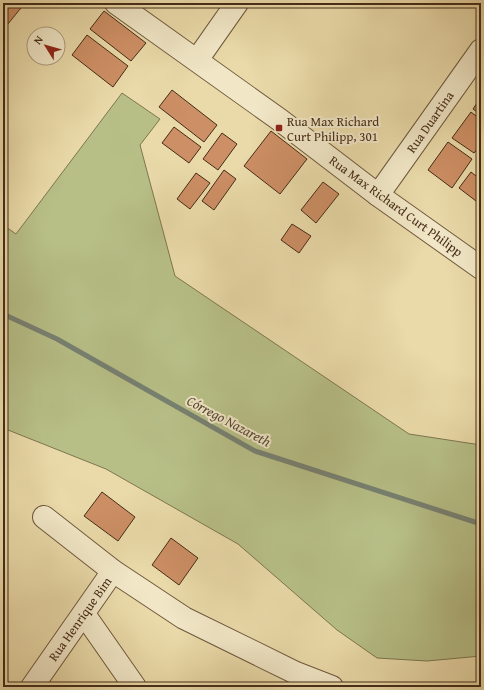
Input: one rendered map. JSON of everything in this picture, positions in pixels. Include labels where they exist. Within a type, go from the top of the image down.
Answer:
[{"type":"street","name":"Rua Max Richard Curt Philipp","points":[[116,3],[280,120],[378,195],[481,268]]},
{"type":"street","points":[[197,60],[237,3]]},
{"type":"street","name":"Rua Duartina","points":[[378,195],[481,50]]},
{"type":"street","points":[[44,517],[114,571],[184,618],[296,673],[332,687]]},
{"type":"street","name":"Rua Henrique Bim","points":[[32,687],[114,571]]},
{"type":"street","points":[[84,614],[135,687]]},
{"type":"green space","points":[[122,93],[160,119],[140,145],[175,276],[409,434],[481,445],[481,656],[427,661],[377,658],[337,630],[238,544],[106,469],[3,428],[3,225],[16,234]]},
{"type":"building","points":[[3,3],[25,3],[3,30]]},
{"type":"building","points":[[104,11],[146,43],[131,61],[90,29]]},
{"type":"building","points":[[87,35],[128,66],[113,87],[72,55]]},
{"type":"building","points":[[172,90],[217,125],[204,142],[159,107]]},
{"type":"building","points":[[481,97],[481,115],[473,109]]},
{"type":"building","points":[[471,112],[481,120],[481,144],[474,153],[452,138]]},
{"type":"building","points":[[174,127],[201,147],[189,163],[162,143]]},
{"type":"building","points":[[271,131],[307,159],[280,194],[244,166]]},
{"type":"building","points":[[222,133],[237,144],[218,170],[203,159]]},
{"type":"building","points":[[448,142],[472,159],[452,188],[428,170]]},
{"type":"building","points":[[224,170],[236,179],[214,210],[202,201]]},
{"type":"building","points":[[471,172],[481,180],[481,194],[476,201],[459,188]]},
{"type":"building","points":[[196,173],[210,183],[190,209],[177,199]]},
{"type":"building","points":[[323,182],[339,194],[316,223],[301,210]]},
{"type":"building","points":[[292,224],[311,236],[299,253],[281,240]]},
{"type":"building","points":[[102,492],[135,517],[118,541],[84,516]]},
{"type":"building","points":[[171,538],[198,558],[179,585],[152,565]]},
{"type":"waterway","name":"Córrego Nazareth","points":[[3,314],[57,339],[255,451],[481,524]]},
{"type":"place","name":"Rua Max Richard Curt Philipp, 301","points":[[279,128]]}]
